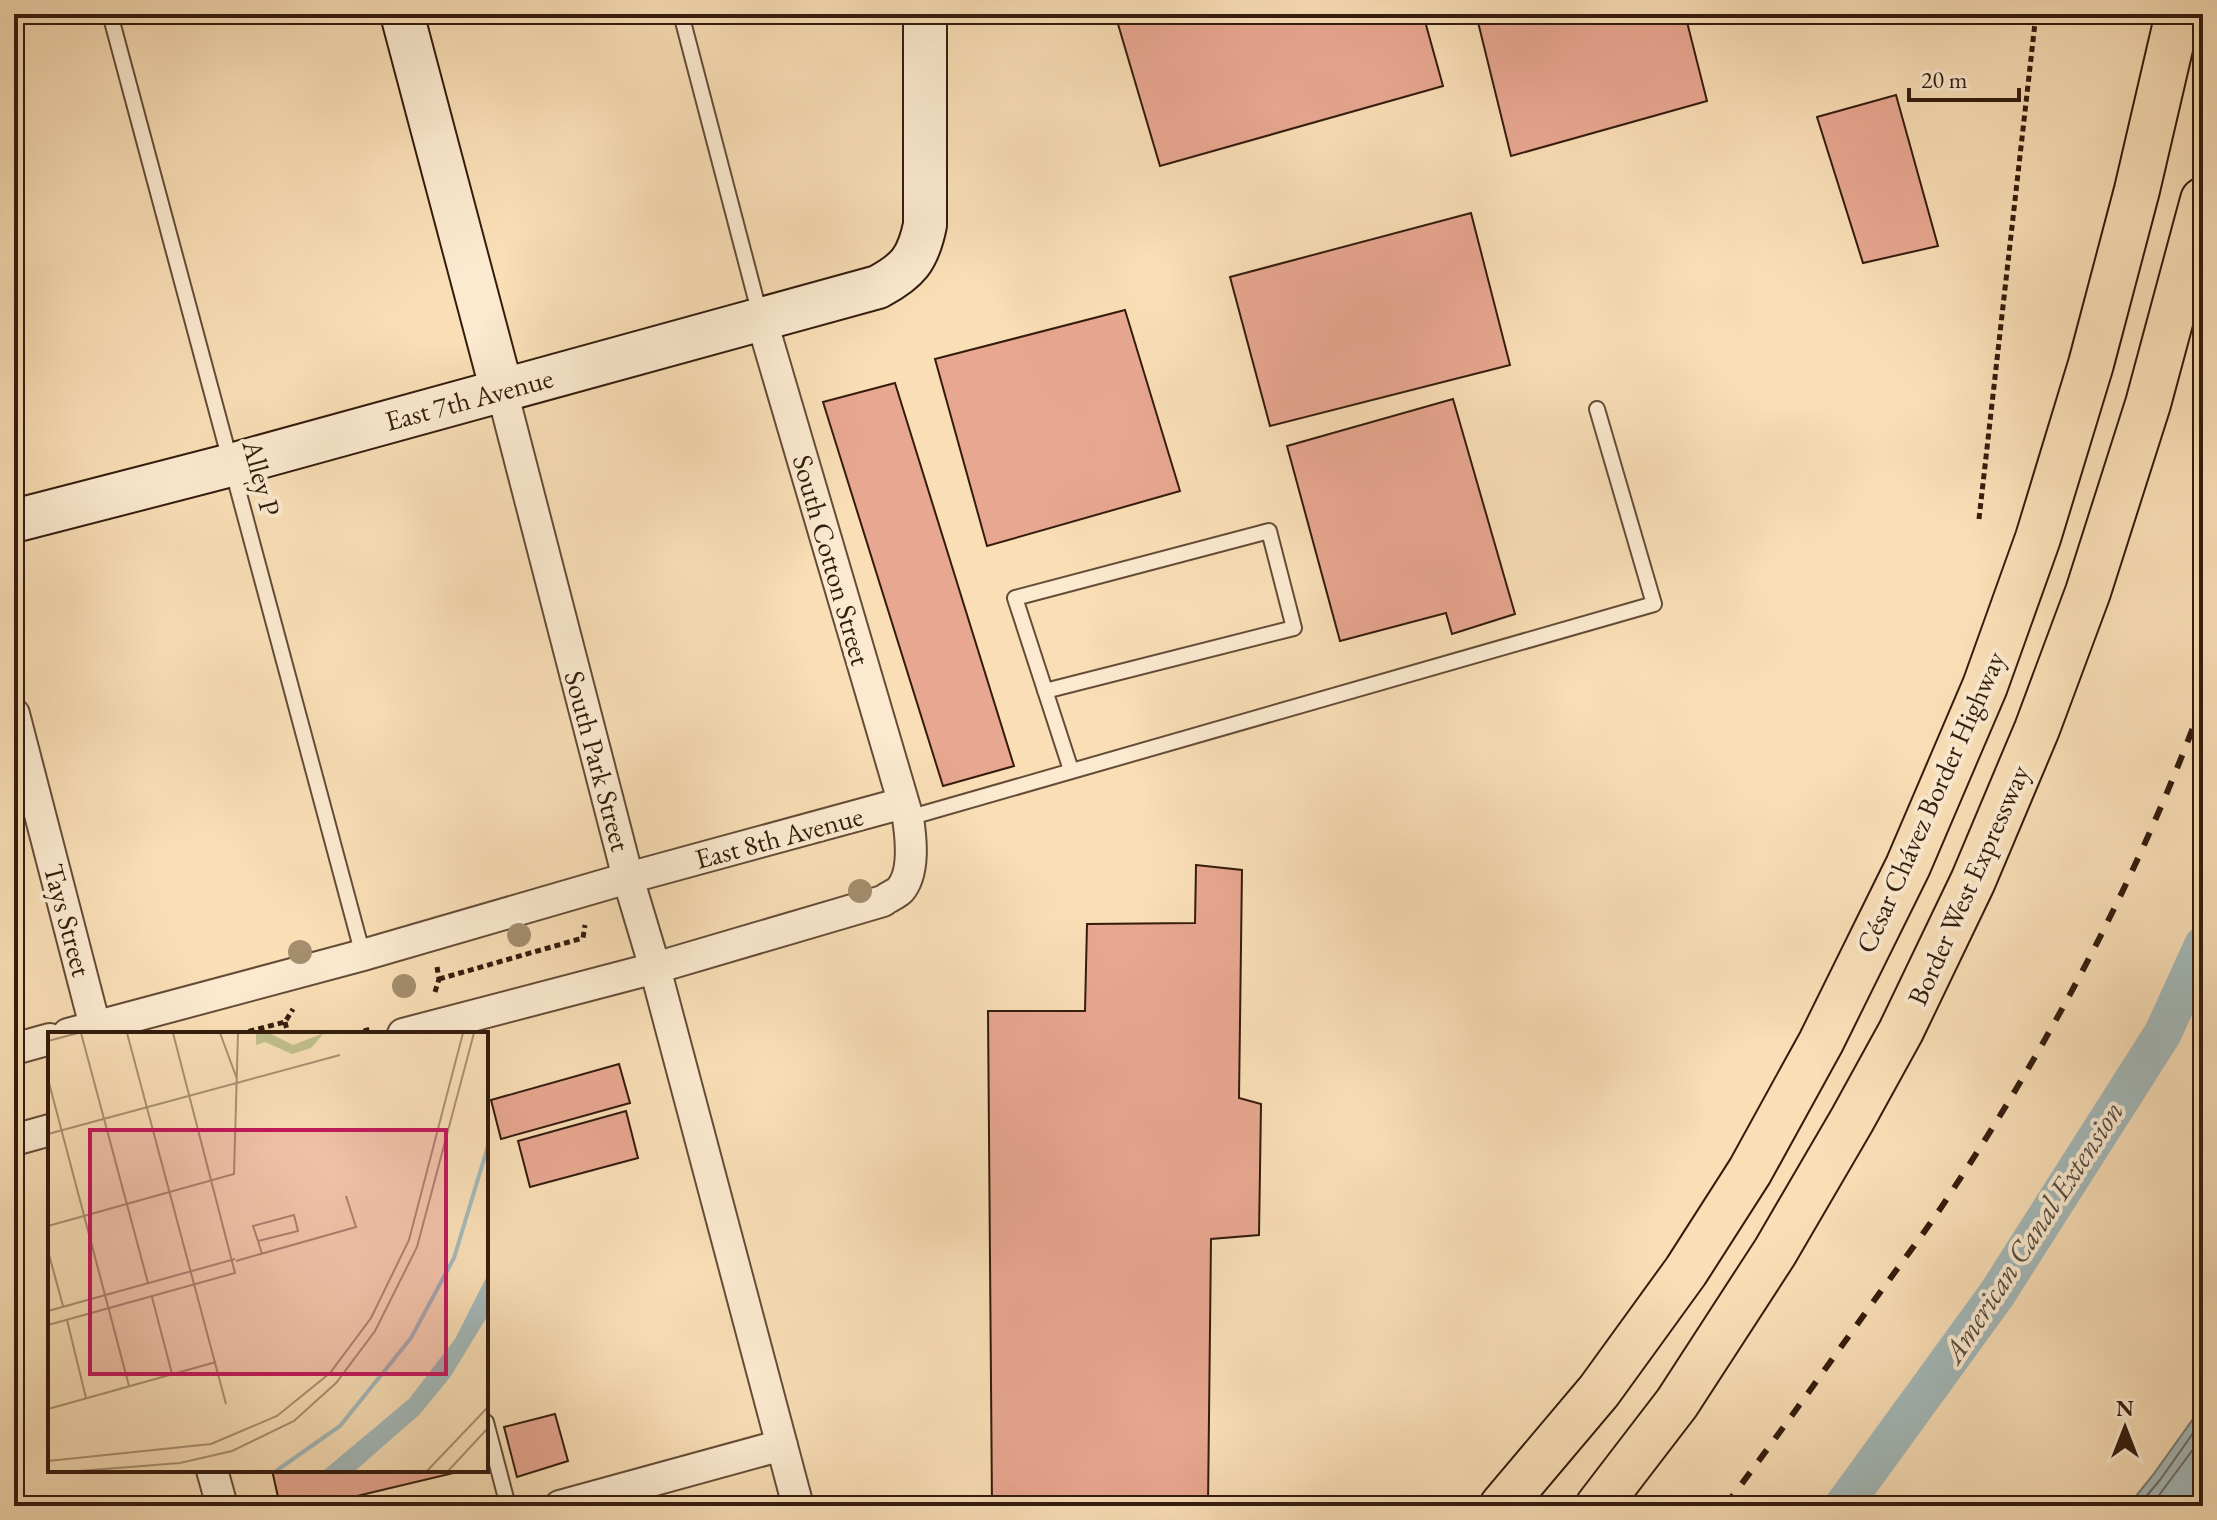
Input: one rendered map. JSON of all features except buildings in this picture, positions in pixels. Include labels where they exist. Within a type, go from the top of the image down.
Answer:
[{"type":"highway","name":"César Chávez Border Highway","points":[[1502,1506],[1599,1391],[1686,1271],[1750,1171],[1821,1042],[1908,866],[1985,686],[2038,538],[2091,364],[2137,190],[2178,14]]},
{"type":"highway","name":"Border West Expressway","points":[[1598,1506],[1677,1403],[1775,1252],[1901,1031],[1973,881],[2037,729],[2088,592],[2148,404],[2203,200]]},
{"type":"street","name":"South Park Street","points":[[402,14],[628,878],[655,968],[798,1506]]},
{"type":"street","name":"East 7th Avenue","points":[[14,521],[231,465],[878,287],[899,275],[915,258],[925,225],[925,14]]},
{"type":"street","name":"South Cotton Street","points":[[761,318],[906,810]]},
{"type":"street","name":"Tays Street","points":[[14,714],[87,1032]]},
{"type":"street","name":"East 8th Avenue","points":[[87,1032],[628,878],[906,810]]},
{"type":"street","points":[[392,1030],[655,968],[883,901],[901,889],[909,869],[911,841],[906,810]]},
{"type":"street","points":[[14,1049],[48,1040]]},
{"type":"street","points":[[14,1140],[48,1131]]},
{"type":"street","points":[[560,1506],[782,1445]]},
{"type":"street","points":[[213,1472],[222,1506]]},
{"type":"lane","name":"Alley P","points":[[110,14],[363,955]]},
{"type":"lane","points":[[681,14],[761,318]]},
{"type":"lane","points":[[906,810],[1071,770],[1654,604],[1597,409]]},
{"type":"lane","points":[[1045,691],[1294,628],[1269,531],[1015,598],[1045,691],[1071,770]]},
{"type":"lane","points":[[488,1430],[508,1506]]},
{"type":"path","points":[[1979,519],[2036,14]]},
{"type":"path","points":[[439,979],[583,938],[586,918]]},
{"type":"path","points":[[434,955],[439,979],[435,989],[436,999]]},
{"type":"path","points":[[247,1032],[285,1022],[294,1007]]},
{"type":"path","points":[[285,1022],[288,1032]]},
{"type":"water","points":[[2203,1405],[2203,1506],[2128,1506],[2153,1475]]},
{"type":"waterway","name":"American Canal Extension","points":[[1843,1506],[1997,1294],[2163,1033],[2203,945]]},
{"type":"railway","points":[[1725,1506],[1933,1220],[2025,1074],[2123,891],[2203,701]]}]
